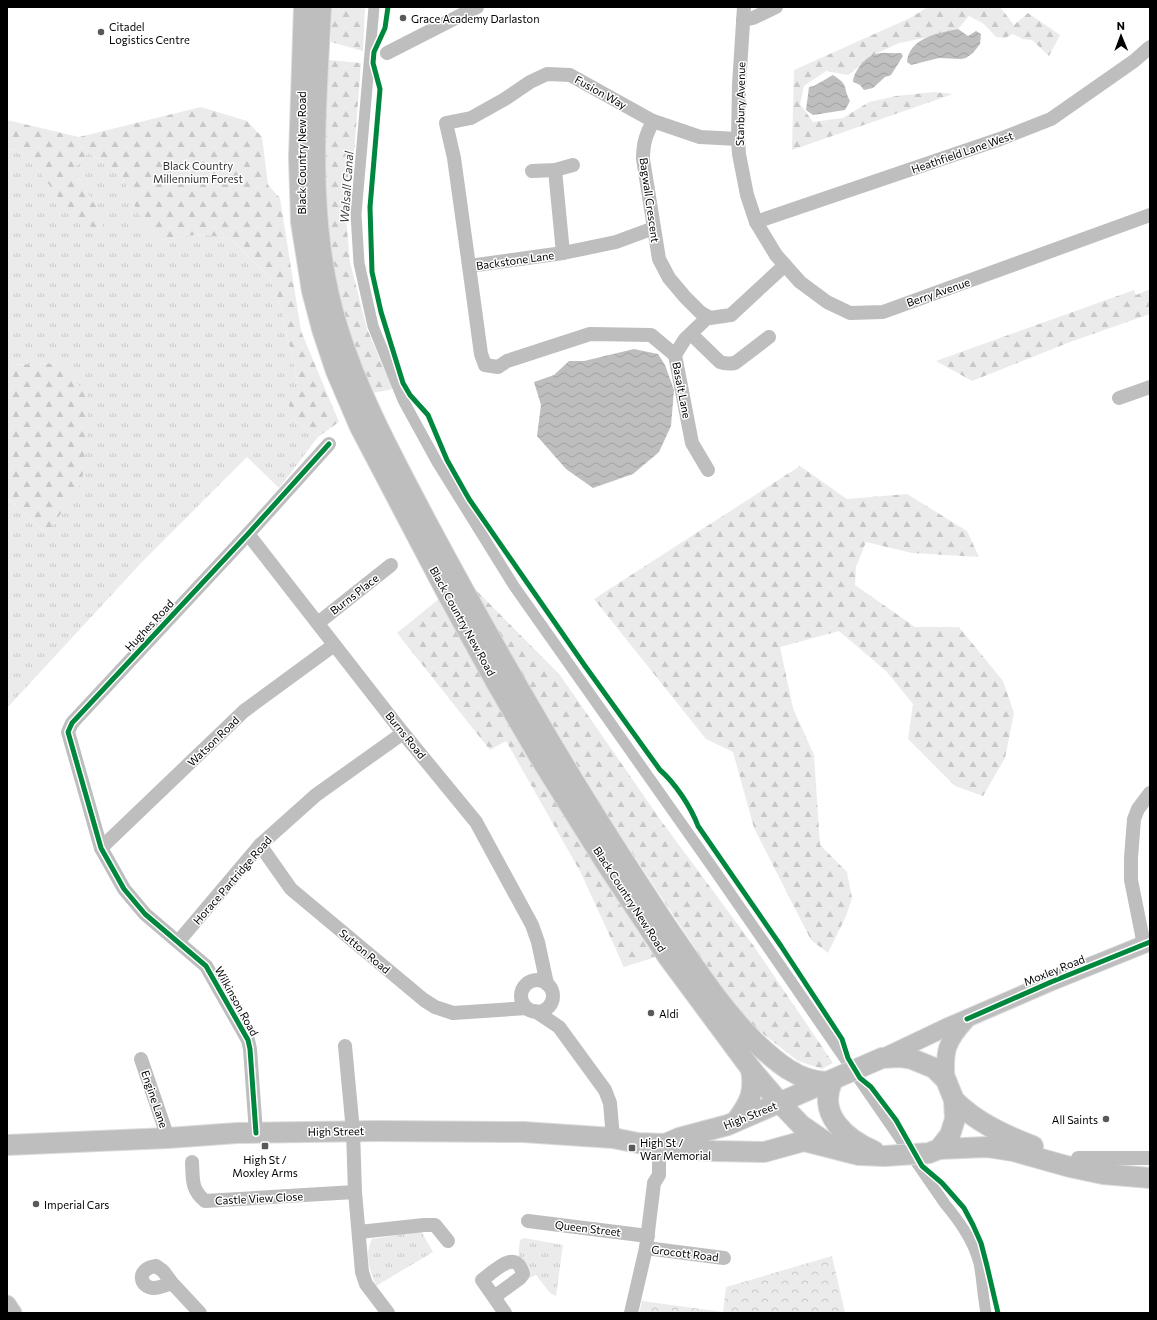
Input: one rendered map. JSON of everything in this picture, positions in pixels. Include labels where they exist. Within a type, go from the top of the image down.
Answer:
[{"type":"highway","name":"Black Country New Road","points":[[304,7],[299,157],[301,222],[312,291],[322,329],[336,371],[360,427],[444,588],[497,684],[542,761],[607,865],[668,957],[751,1069],[801,1125],[836,1148]]},
{"type":"highway","name":"Black Country New Road","points":[[321,7],[315,172],[321,254],[338,328],[366,404],[468,600],[517,687],[602,828],[682,949],[725,1008],[754,1040],[781,1064],[807,1079],[835,1079]]},
{"type":"highway","points":[[891,1156],[861,1146],[837,1125],[832,1117],[828,1102],[829,1088],[835,1079],[874,1061],[900,1057],[912,1059],[934,1068],[946,1080],[954,1100],[954,1127],[950,1135],[934,1151]]},
{"type":"highway","points":[[738,1151],[732,1148],[727,1138],[733,1122],[748,1106],[752,1094],[753,1079],[751,1069]]},
{"type":"highway","name":"High Street","points":[[662,1144],[733,1122],[835,1079]]},
{"type":"highway","points":[[954,1100],[965,1111],[995,1130],[1035,1147],[1078,1158],[1150,1167]]},
{"type":"highway","name":"High Street","points":[[7,1145],[256,1133],[354,1131],[523,1132],[613,1138],[662,1144],[679,1149],[764,1152],[804,1141],[836,1148]]},
{"type":"highway","points":[[836,1148],[859,1155],[891,1156],[987,1147],[1013,1151],[1103,1174],[1150,1178]]},
{"type":"main road","name":"Moxley Road","points":[[874,1061],[1051,982],[1147,944]]},
{"type":"main road","name":"Moxley Road","points":[[946,1080],[946,1052],[957,1030],[967,1019]]},
{"type":"main road","points":[[7,1304],[13,1313]]},
{"type":"street","points":[[387,53],[477,7]]},
{"type":"street","points":[[744,14],[753,18],[776,7]]},
{"type":"street","name":"Stanbury Avenue","points":[[744,14],[739,85],[738,139],[739,154],[747,195],[756,222]]},
{"type":"street","name":"Heathfield Lane West","points":[[756,222],[993,141],[1050,119],[1134,61],[1150,47]]},
{"type":"street","name":"Fusion Way","points":[[446,123],[471,118],[505,99],[530,82],[547,74],[557,74],[570,75],[653,121],[700,137],[738,139]]},
{"type":"street","name":"Bagwall Crescent","points":[[653,121],[645,137],[643,153],[659,259],[669,278],[700,312],[708,317]]},
{"type":"street","name":"Backstone Lane","points":[[446,123],[454,158],[469,266],[563,254],[616,242],[654,228]]},
{"type":"street","points":[[532,171],[555,170],[574,165]]},
{"type":"street","points":[[555,170],[563,254]]},
{"type":"street","name":"Berry Avenue","points":[[756,222],[776,256],[800,282],[827,302],[850,313],[883,312],[1150,215]]},
{"type":"street","points":[[708,317],[731,315],[785,265]]},
{"type":"street","points":[[469,266],[480,354],[485,366],[498,367],[507,361],[590,334],[651,335],[675,355]]},
{"type":"street","name":"Basalt Lane","points":[[708,317],[685,339],[675,355],[692,444],[708,470]]},
{"type":"street","points":[[691,334],[720,362],[729,364],[735,363],[769,337]]},
{"type":"street","points":[[1119,398],[1150,387]]},
{"type":"street","name":"Hughes Road","points":[[101,848],[68,736],[69,728],[329,444]]},
{"type":"street","name":"Burns Road","points":[[248,534],[403,733],[476,822],[532,925],[547,984]]},
{"type":"street","name":"Burns Place","points":[[318,623],[391,565]]},
{"type":"street","name":"Watson Road","points":[[101,848],[244,710],[334,645]]},
{"type":"street","name":"Horace Partridge Road","points":[[178,942],[260,845],[316,795],[403,733]]},
{"type":"street","points":[[1147,944],[1131,880],[1131,858],[1134,819],[1138,809],[1150,793]]},
{"type":"street","name":"Sutton Road","points":[[260,845],[291,889],[424,1000],[435,1007],[453,1013],[466,1013],[494,1009],[531,1009]]},
{"type":"street","name":"Wilkinson Road","points":[[101,848],[124,889],[145,914],[206,966],[248,1040],[250,1049],[256,1133]]},
{"type":"street","points":[[540,952],[521,997],[523,1003],[559,1027],[605,1090],[610,1103],[613,1138]]},
{"type":"street","points":[[525,987],[537,980],[547,984],[552,993],[559,1027]]},
{"type":"street","name":"Sutton Road","points":[[494,1009],[525,987]]},
{"type":"street","points":[[531,1009],[541,1011],[550,1004],[552,998]]},
{"type":"street","points":[[345,1046],[354,1131],[356,1192],[362,1272],[366,1284],[388,1313]]},
{"type":"street","name":"Engine Lane","points":[[141,1059],[168,1138]]},
{"type":"street","points":[[631,1313],[647,1242],[654,1183],[659,1175],[662,1144]]},
{"type":"street","points":[[1078,1158],[1150,1158]]},
{"type":"street","name":"Castle View Close","points":[[192,1162],[194,1189],[204,1201],[356,1192]]},
{"type":"street","name":"Queen Street","points":[[528,1221],[647,1242]]},
{"type":"street","points":[[359,1232],[435,1225],[448,1241]]},
{"type":"street","name":"Grocott Road","points":[[647,1242],[724,1258]]},
{"type":"street","points":[[172,1283],[200,1313]]},
{"type":"street","points":[[494,1297],[505,1313]]},
{"type":"green space","points":[[331,7],[365,7],[363,51],[331,42]]},
{"type":"green space","points":[[928,7],[1000,7],[1014,25],[1028,13],[1060,35],[1049,56],[1032,40],[1023,39],[1013,34],[1005,38],[996,37],[984,24],[969,16],[958,29],[899,43],[875,54],[848,75],[826,71],[804,86],[800,104],[813,122],[843,118],[869,102],[896,96],[934,92],[953,94],[792,150],[794,70],[910,18]]},
{"type":"green space","points":[[329,60],[361,63],[354,154],[344,195],[350,262],[367,329],[393,389],[373,393],[342,319],[325,231],[322,139]]},
{"type":"green space","name":"Black Country Millennium Forest","points":[[201,107],[247,121],[262,137],[268,185],[280,198],[301,331],[339,422],[318,437],[295,420],[288,403],[298,383],[280,304],[269,277],[231,239],[201,234],[161,240],[149,233],[135,207],[121,173],[88,153],[75,167],[83,186],[99,211],[104,230],[77,223],[28,156],[7,148],[7,120],[79,137]]},
{"type":"green space","points":[[7,148],[28,156],[77,222],[99,211],[83,186],[75,167],[88,153],[121,173],[135,207],[161,240],[201,234],[231,239],[269,277],[280,304],[298,383],[295,420],[318,437],[279,488],[247,457],[142,562],[7,708],[7,498],[47,534],[59,363],[7,365]]},
{"type":"green space","points":[[1150,289],[1150,314],[1070,342],[972,381],[936,361],[1134,290],[1136,295]]},
{"type":"green space","points":[[59,363],[87,394],[88,432],[82,482],[47,534],[7,498],[7,365]]},
{"type":"green space","points":[[800,466],[847,499],[907,494],[967,531],[979,557],[912,553],[866,542],[856,567],[855,585],[915,627],[959,627],[1003,681],[1014,713],[1005,758],[983,796],[955,786],[908,739],[913,704],[886,671],[839,631],[780,647],[793,708],[814,755],[820,845],[847,872],[852,898],[846,916],[828,953],[811,940],[754,828],[733,752],[706,739],[594,599]]},
{"type":"green space","points":[[472,586],[560,675],[662,822],[753,945],[833,1063],[822,1069],[798,1061],[740,1016],[611,821],[496,632]]},
{"type":"green space","points":[[440,598],[659,956],[624,967],[581,873],[506,741],[490,750],[397,633]]},
{"type":"green space","points":[[421,1231],[433,1252],[376,1286],[370,1269],[368,1257],[368,1251],[372,1239]]},
{"type":"green space","points":[[524,1238],[563,1245],[556,1296],[550,1293],[536,1275],[530,1278],[521,1264],[519,1247],[520,1240]]},
{"type":"green space","points":[[832,1256],[845,1313],[639,1313],[642,1301],[723,1312],[726,1287]]},
{"type":"water","points":[[958,29],[968,36],[976,31],[981,34],[980,44],[973,53],[966,58],[939,58],[911,65],[907,62],[913,47],[919,42],[942,32]]},
{"type":"water","points":[[882,53],[901,53],[903,56],[891,75],[885,77],[873,88],[864,90],[860,85],[853,82],[858,69],[864,61],[872,55]]},
{"type":"water","points":[[833,75],[844,84],[850,101],[845,110],[813,115],[806,110],[809,87],[814,86]]},
{"type":"water","points":[[634,349],[658,354],[665,365],[674,390],[671,426],[659,452],[633,474],[593,488],[566,469],[537,436],[541,405],[534,382],[554,375],[569,361],[584,361]]},
{"type":"waterway","name":"Walsall Canal","points":[[374,7],[356,214],[359,263],[373,326],[403,400],[437,462],[514,586],[715,871],[965,1231],[973,1246],[979,1263],[986,1313]]},
{"type":"cycle path","points":[[388,7],[385,28],[374,52],[373,63],[380,89],[370,207],[372,272],[381,312],[403,383],[410,395],[428,415],[447,460],[469,499],[585,666],[660,770],[666,775],[682,796],[698,826],[781,946],[842,1039],[848,1058],[860,1078],[871,1087],[896,1120],[922,1166],[942,1183],[964,1208],[981,1243],[998,1313]]},
{"type":"cycle path","points":[[256,1133],[250,1049],[248,1040],[206,966],[145,914],[124,889],[101,848],[68,732],[72,723],[248,534],[329,444]]},
{"type":"cycle path","points":[[967,1019],[1051,982],[1150,942]]},
{"type":"place","name":"Grace Academy Darlaston","points":[[403,18]]},
{"type":"place","name":"Citadel Logistics Centre","points":[[101,32]]},
{"type":"place","name":"Aldi","points":[[651,1013]]},
{"type":"place","name":"All Saints","points":[[1106,1119]]},
{"type":"place","name":"High St / Moxley Arms","points":[[265,1146]]},
{"type":"place","name":"High St / War Memorial","points":[[632,1148]]},
{"type":"place","name":"Imperial Cars","points":[[36,1204]]}]
